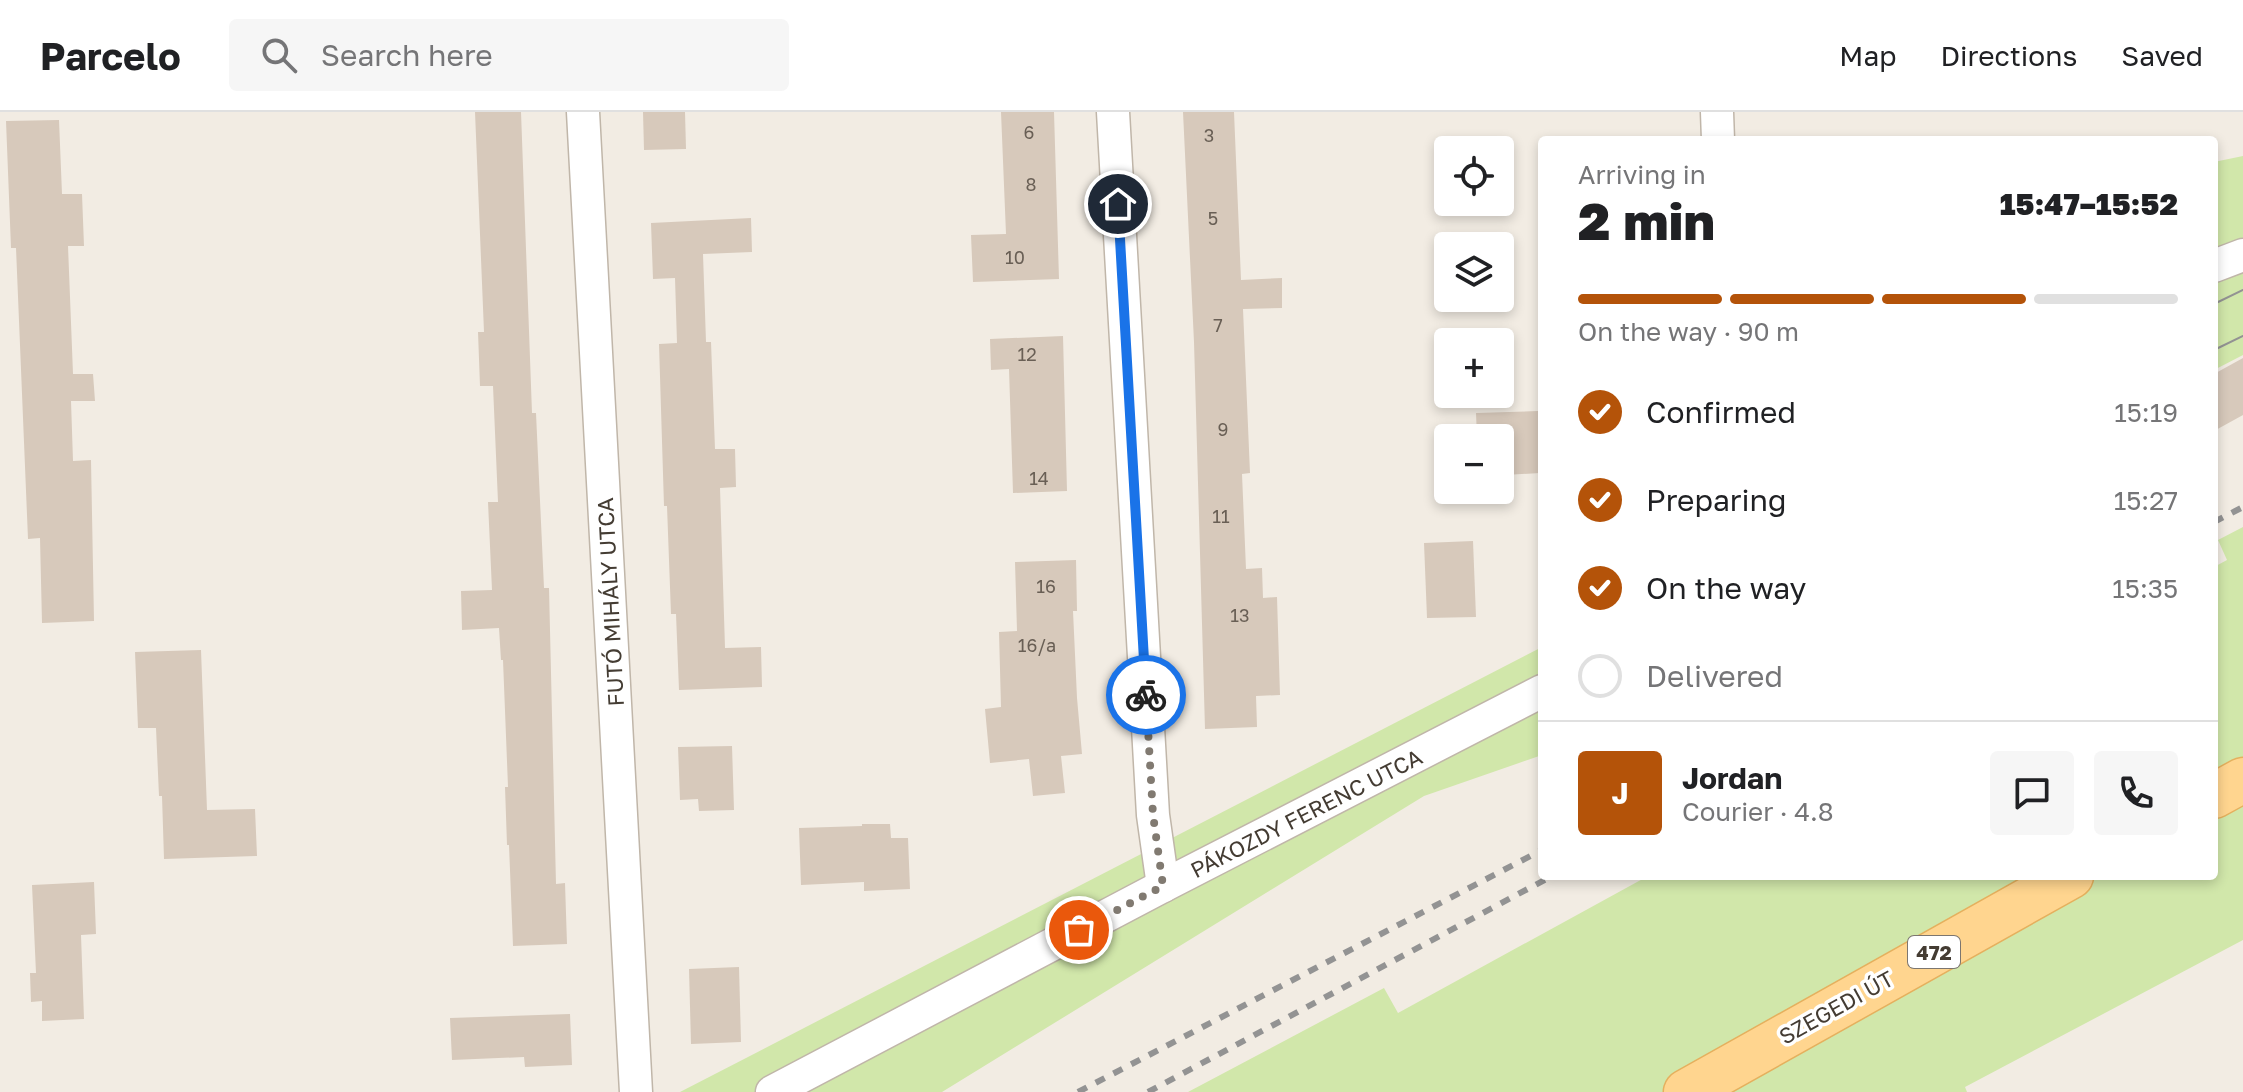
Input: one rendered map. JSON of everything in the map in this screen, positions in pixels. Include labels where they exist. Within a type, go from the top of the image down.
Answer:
[{"type":"main road","points":[[2218,794],[2243,780]]},
{"type":"main road","name":"SZEGEDI ÚT","points":[[1686,1092],[2064,880]]},
{"type":"street","name":"FUTÓ MIHÁLY UTCA","points":[[583,112],[636,1092]]},
{"type":"street","points":[[1113,112],[1153,815],[1163,886]]},
{"type":"street","points":[[1717,112],[1718,136]]},
{"type":"street","points":[[2218,264],[2243,255]]},
{"type":"street","name":"PÁKOZDY FERENC UTCA","points":[[772,1092],[1538,693]]},
{"type":"green space","points":[[2243,156],[2243,355],[2218,368],[2218,161]]},
{"type":"green space","points":[[2243,527],[2243,940],[1965,1087],[1967,1092],[1188,1092],[1384,988],[1398,1013],[1641,880],[2218,880],[2218,565],[2227,560],[2218,540]]},
{"type":"green space","points":[[1538,649],[1538,756],[1424,796],[942,1092],[680,1092]]},
{"type":"building","points":[[475,112],[521,112],[532,413],[536,413],[544,588],[549,588],[556,884],[565,883],[567,944],[513,946],[507,845],[503,660],[499,628],[462,630],[461,591],[492,590],[488,502],[498,502],[493,386],[480,386],[478,332],[484,332]]},
{"type":"building","points":[[643,112],[685,112],[686,149],[644,150]]},
{"type":"building","points":[[1001,112],[1054,112],[1059,279],[973,282],[971,235],[1006,234]]},
{"type":"building","points":[[1183,112],[1234,112],[1241,280],[1282,278],[1282,308],[1243,309],[1250,473],[1242,474],[1246,569],[1262,568],[1263,598],[1277,597],[1280,695],[1256,696],[1257,727],[1205,729],[1194,342]]},
{"type":"building","points":[[59,120],[62,194],[82,194],[84,246],[68,246],[73,374],[93,374],[95,401],[71,401],[73,461],[91,460],[94,621],[42,623],[40,538],[28,539],[16,248],[11,248],[6,121]]},
{"type":"building","points":[[751,218],[752,252],[703,254],[706,342],[711,342],[715,449],[735,449],[736,487],[720,488],[725,648],[761,647],[762,687],[679,690],[676,614],[671,614],[667,506],[664,506],[659,344],[677,343],[675,278],[653,279],[651,223]]},
{"type":"building","points":[[1063,336],[1067,491],[1013,493],[1009,369],[991,370],[990,339]]},
{"type":"building","points":[[2243,358],[2243,415],[2218,429],[2218,372]]},
{"type":"building","points":[[1538,411],[1538,473],[1514,474],[1514,424],[1476,424],[1476,413]]},
{"type":"building","points":[[1473,541],[1476,617],[1427,618],[1424,543]]},
{"type":"building","points":[[1076,560],[1077,611],[1073,611],[1082,754],[1061,756],[1065,793],[1033,796],[1029,759],[990,763],[985,709],[1001,707],[999,632],[1017,631],[1015,562]]},
{"type":"building","points":[[201,650],[207,810],[255,809],[257,856],[164,859],[156,728],[138,728],[135,652]]},
{"type":"building","points":[[732,746],[734,810],[699,811],[698,799],[680,800],[678,747]]},
{"type":"building","points":[[890,824],[891,838],[908,838],[910,889],[864,891],[864,882],[801,885],[799,828]]},
{"type":"building","points":[[94,882],[96,934],[81,935],[84,1019],[42,1021],[42,1001],[31,1002],[30,973],[36,973],[32,885]]},
{"type":"building","points":[[739,967],[741,1042],[691,1044],[689,969]]},
{"type":"building","points":[[570,1014],[572,1065],[525,1067],[524,1057],[452,1060],[450,1018]]},
{"type":"tram line","points":[[2218,302],[2243,290]]},
{"type":"tram line","points":[[2218,348],[2243,336]]},
{"type":"railway","points":[[2218,520],[2243,507]]},
{"type":"railway","points":[[1078,1092],[1538,852]]},
{"type":"railway","points":[[1148,1092],[1545,880]]},
{"type":"way so far","points":[[1079,930],[1163,886],[1153,815],[1146,695]]},
{"type":"route","points":[[1118,204],[1146,695]]}]
